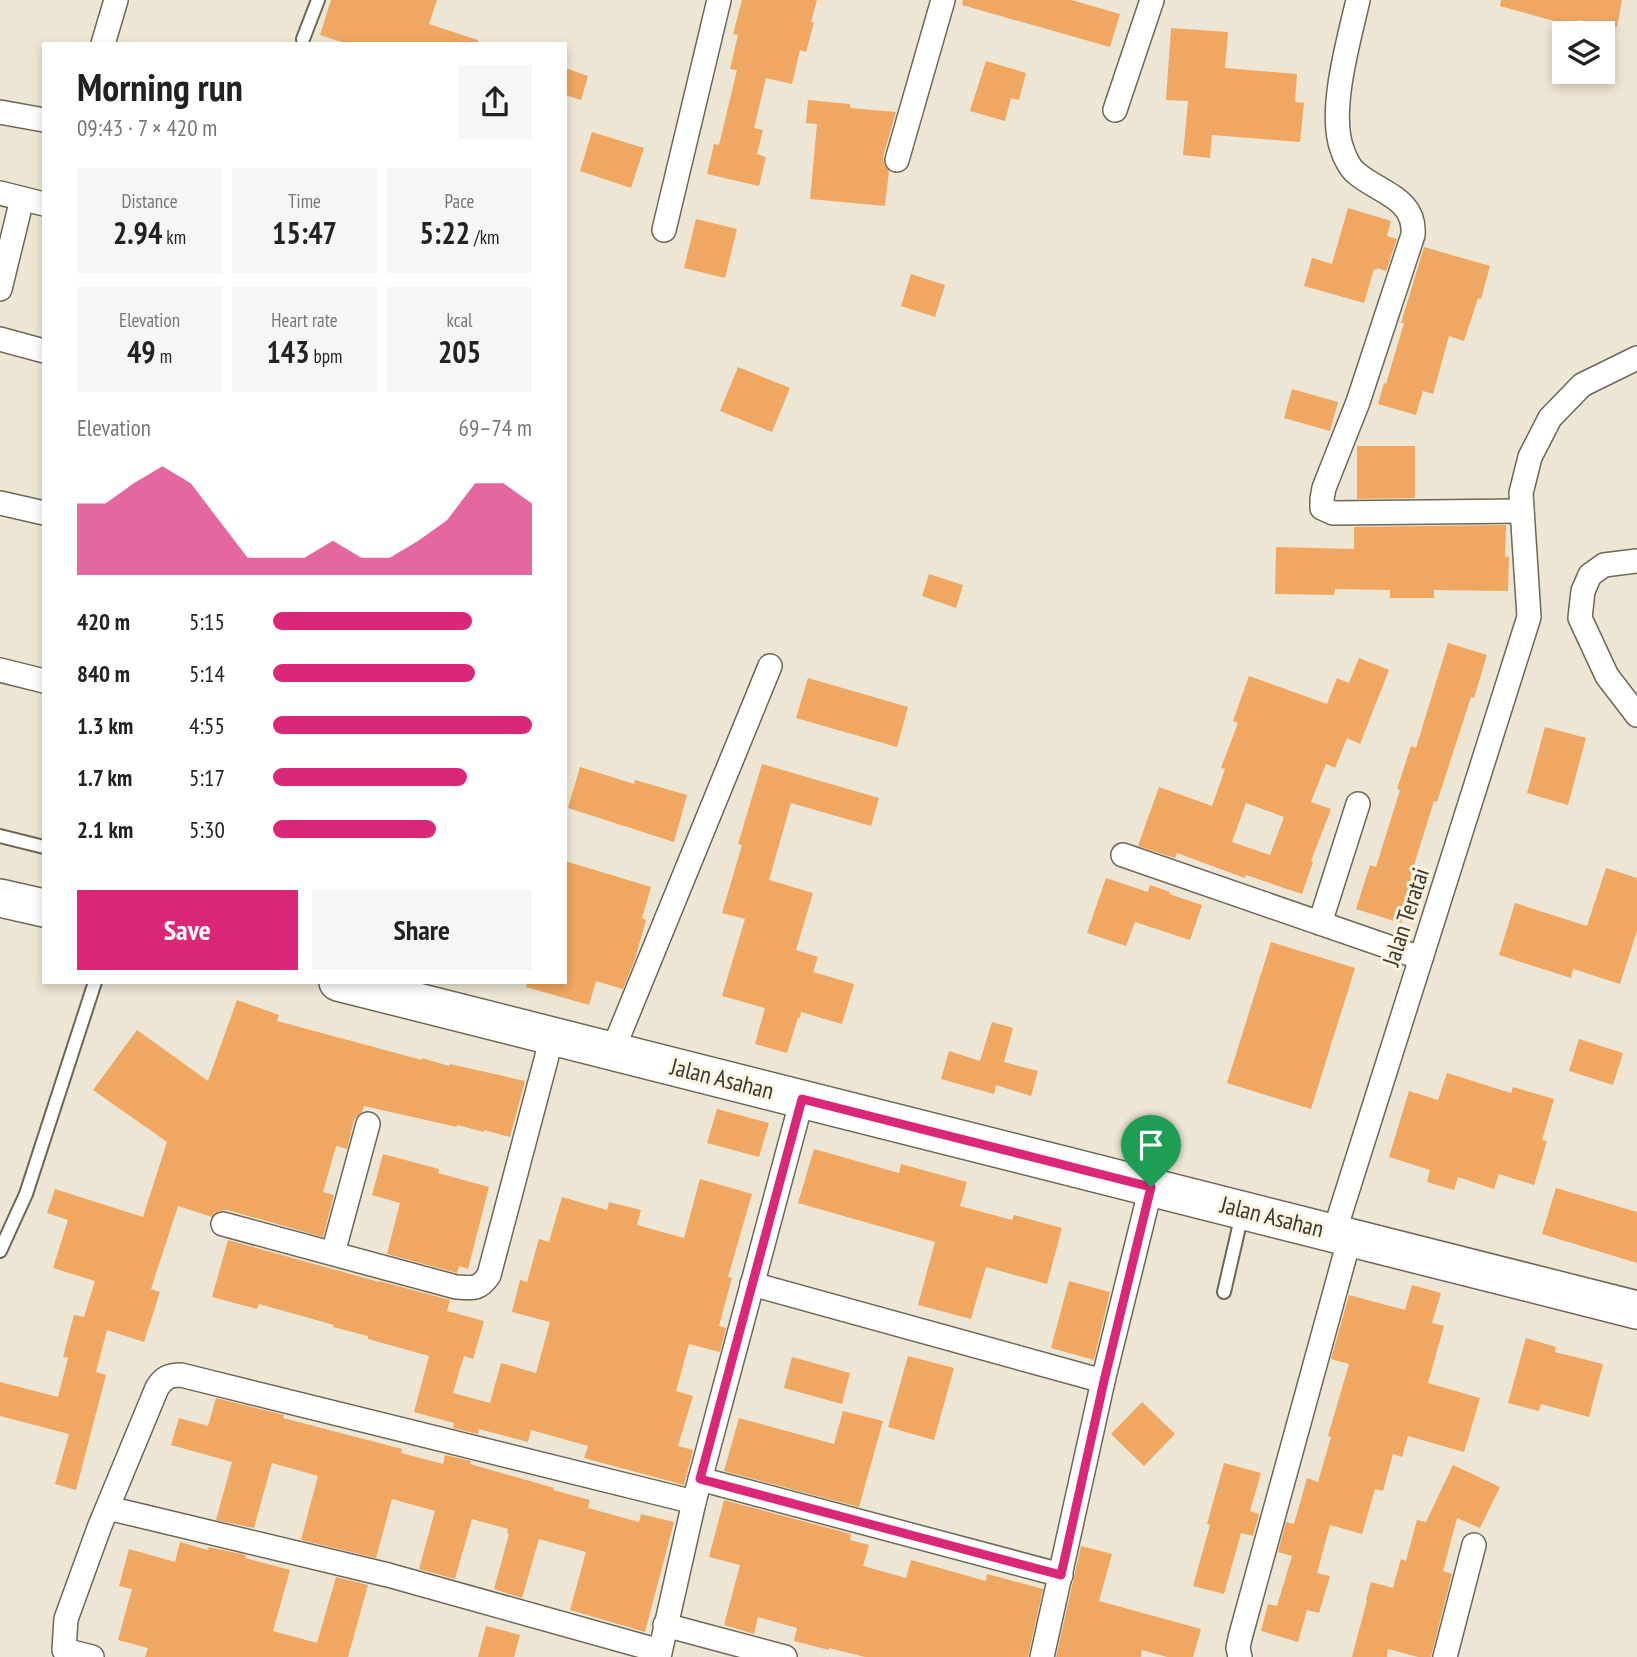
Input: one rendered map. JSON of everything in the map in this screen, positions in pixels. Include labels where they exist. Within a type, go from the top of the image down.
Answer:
[{"type":"main road","points":[[0,898],[42,908]]},
{"type":"main road","name":"Jalan Asahan","points":[[346,984],[1637,1310]]},
{"type":"street","points":[[104,42],[116,0]]},
{"type":"street","points":[[664,230],[719,0]]},
{"type":"street","points":[[897,160],[943,0]]},
{"type":"street","points":[[1115,110],[1152,0]]},
{"type":"street","points":[[1358,0],[1336,114],[1341,149],[1353,171],[1403,204],[1414,222],[1413,235],[1358,402],[1324,488],[1322,508],[1332,513],[1522,510],[1521,493],[1530,457],[1550,418],[1583,385],[1637,358]]},
{"type":"street","points":[[0,112],[42,120]]},
{"type":"street","points":[[0,289],[22,199]]},
{"type":"street","points":[[0,340],[42,350]]},
{"type":"street","points":[[0,503],[42,513]]},
{"type":"street","name":"Jalan Teratai","points":[[1240,1657],[1240,1638],[1342,1235],[1421,958],[1529,617],[1522,510]]},
{"type":"street","points":[[1637,561],[1604,565],[1590,575],[1583,592],[1580,618],[1607,676],[1637,715]]},
{"type":"street","points":[[612,1052],[770,666]]},
{"type":"street","points":[[0,670],[42,680]]},
{"type":"street","points":[[1320,923],[1358,804]]},
{"type":"street","points":[[1123,855],[1421,958]]},
{"type":"street","points":[[223,1224],[456,1287],[475,1288],[483,1284],[489,1275],[552,1037]]},
{"type":"street","points":[[108,1508],[388,1575],[659,1654],[694,1502],[802,1099]]},
{"type":"street","points":[[333,1253],[368,1124]]},
{"type":"street","points":[[1042,1657],[1151,1187]]},
{"type":"street","points":[[752,1284],[1104,1381]]},
{"type":"street","points":[[92,1657],[62,1654],[66,1619],[157,1388],[166,1377],[173,1375],[694,1502]]},
{"type":"street","points":[[700,1479],[1061,1575]]},
{"type":"street","points":[[1445,1657],[1474,1545]]},
{"type":"street","points":[[665,1625],[785,1657]]},
{"type":"lane","points":[[303,40],[318,0]]},
{"type":"lane","points":[[0,836],[42,846]]},
{"type":"lane","points":[[0,1251],[26,1194],[93,984]]},
{"type":"lane","points":[[1224,1292],[1243,1210]]},
{"type":"building","points":[[331,0],[437,0],[429,24],[478,42],[342,42],[320,35]]},
{"type":"building","points":[[742,0],[817,0],[806,52],[800,50],[792,84],[766,78],[754,128],[763,130],[757,154],[766,157],[759,186],[707,174],[714,144],[719,145],[737,70],[730,69],[738,35],[733,34]]},
{"type":"building","points":[[963,0],[1071,0],[1120,14],[1110,47],[962,5]]},
{"type":"building","points":[[1501,0],[1622,0],[1617,27],[1615,21],[1554,21],[1500,6]]},
{"type":"building","points":[[1171,28],[1228,32],[1225,68],[1297,74],[1295,102],[1304,103],[1300,142],[1212,135],[1210,158],[1183,155],[1188,101],[1166,100]]},
{"type":"building","points":[[986,61],[1026,73],[1019,100],[1011,98],[1005,121],[970,111]]},
{"type":"building","points":[[567,69],[588,76],[581,100],[567,96]]},
{"type":"building","points":[[808,100],[850,104],[850,108],[896,112],[883,157],[889,171],[885,206],[810,199],[817,124],[806,123]]},
{"type":"building","points":[[592,132],[644,148],[631,188],[580,171]]},
{"type":"building","points":[[1348,208],[1391,221],[1387,236],[1397,239],[1386,271],[1374,269],[1364,303],[1304,286],[1312,258],[1332,264]]},
{"type":"building","points":[[696,219],[737,229],[725,278],[684,268]]},
{"type":"building","points":[[1424,247],[1490,266],[1481,299],[1478,298],[1464,341],[1449,336],[1433,394],[1423,391],[1416,415],[1378,404],[1404,323],[1401,323]]},
{"type":"building","points":[[911,274],[945,285],[935,317],[901,306]]},
{"type":"building","points":[[738,367],[790,388],[772,432],[720,411]]},
{"type":"building","points":[[1292,389],[1338,402],[1330,431],[1284,418]]},
{"type":"building","points":[[1357,446],[1415,446],[1415,498],[1357,499]]},
{"type":"building","points":[[1506,525],[1508,591],[1434,590],[1434,598],[1390,598],[1390,590],[1335,589],[1334,595],[1275,594],[1276,547],[1354,549],[1354,527]]},
{"type":"building","points":[[929,574],[963,585],[956,608],[922,596]]},
{"type":"building","points":[[1448,643],[1487,655],[1437,802],[1434,801],[1410,878],[1415,880],[1401,923],[1356,909],[1370,865],[1376,867],[1400,790],[1397,789],[1411,746],[1416,748]]},
{"type":"building","points":[[1359,658],[1389,670],[1360,744],[1347,738],[1335,768],[1326,764],[1311,802],[1331,809],[1311,861],[1313,862],[1302,894],[1246,875],[1245,878],[1177,853],[1175,858],[1138,846],[1159,787],[1212,806],[1225,769],[1221,768],[1238,723],[1233,721],[1249,676],[1327,704],[1337,678],[1349,683]],"holes":[[[1246,803],[1284,817],[1270,855],[1232,842]]]},
{"type":"building","points":[[808,678],[908,707],[897,747],[796,718]]},
{"type":"building","points":[[1545,727],[1586,738],[1568,805],[1527,793]]},
{"type":"building","points":[[762,764],[879,798],[871,826],[791,803],[769,880],[813,893],[796,950],[818,957],[813,972],[854,984],[842,1024],[801,1012],[787,1053],[755,1044],[765,1008],[722,996],[745,919],[722,913],[742,845],[738,844]]},
{"type":"building","points":[[580,767],[634,784],[635,780],[687,795],[674,842],[568,808]]},
{"type":"building","points":[[567,862],[651,887],[642,918],[646,920],[623,989],[596,981],[589,1005],[526,987],[527,984],[567,984]]},
{"type":"building","points":[[1606,868],[1637,878],[1637,931],[1620,984],[1573,969],[1571,978],[1499,955],[1515,903],[1587,926]]},
{"type":"building","points":[[1106,878],[1148,892],[1150,885],[1202,905],[1190,940],[1135,922],[1126,946],[1087,933]]},
{"type":"building","points":[[1271,942],[1355,968],[1311,1109],[1227,1083]]},
{"type":"building","points":[[237,1000],[279,1015],[277,1021],[422,1060],[525,1081],[510,1137],[364,1106],[354,1120],[347,1149],[336,1146],[323,1192],[334,1195],[323,1237],[227,1210],[219,1211],[212,1217],[178,1206],[151,1289],[160,1292],[144,1342],[107,1330],[96,1372],[106,1375],[76,1490],[55,1484],[69,1434],[0,1416],[0,1382],[58,1397],[68,1358],[63,1357],[74,1315],[84,1317],[95,1281],[53,1268],[68,1220],[47,1213],[55,1189],[143,1217],[167,1142],[93,1090],[137,1030],[208,1081]]},
{"type":"building","points":[[992,1022],[1013,1028],[1004,1062],[1038,1071],[1031,1096],[996,1085],[994,1094],[941,1079],[949,1051],[980,1061]]},
{"type":"building","points":[[1579,1039],[1623,1053],[1613,1085],[1569,1071]]},
{"type":"building","points":[[1447,1073],[1511,1093],[1513,1087],[1554,1099],[1542,1140],[1547,1141],[1534,1185],[1499,1174],[1494,1189],[1458,1177],[1454,1190],[1427,1182],[1430,1170],[1389,1157],[1409,1091],[1438,1100]]},
{"type":"building","points":[[717,1109],[769,1123],[759,1157],[707,1143]]},
{"type":"building","points":[[814,1149],[899,1173],[901,1164],[967,1182],[960,1206],[1012,1220],[1014,1215],[1062,1228],[1047,1284],[986,1267],[971,1319],[918,1305],[935,1242],[798,1203]]},
{"type":"building","points":[[383,1154],[439,1169],[438,1173],[489,1187],[468,1269],[459,1266],[457,1273],[387,1254],[400,1203],[372,1195]]},
{"type":"building","points":[[700,1179],[752,1194],[728,1277],[732,1278],[719,1326],[726,1328],[720,1352],[689,1344],[676,1391],[693,1396],[678,1446],[693,1450],[684,1485],[584,1458],[588,1446],[531,1430],[528,1442],[479,1429],[478,1434],[453,1428],[454,1423],[414,1412],[429,1356],[259,1304],[257,1309],[212,1297],[228,1240],[450,1300],[447,1311],[484,1321],[473,1359],[464,1356],[453,1393],[490,1403],[501,1363],[536,1373],[550,1322],[512,1312],[520,1280],[527,1282],[539,1239],[549,1242],[562,1197],[607,1210],[609,1202],[641,1210],[637,1225],[684,1238]]},
{"type":"building","points":[[1556,1188],[1637,1212],[1637,1263],[1542,1234]]},
{"type":"building","points":[[1069,1281],[1110,1292],[1094,1360],[1051,1348]]},
{"type":"building","points":[[1412,1285],[1441,1293],[1432,1323],[1444,1326],[1428,1383],[1480,1398],[1464,1452],[1408,1436],[1402,1457],[1393,1454],[1383,1491],[1375,1489],[1362,1534],[1330,1525],[1317,1573],[1330,1576],[1319,1613],[1307,1610],[1298,1642],[1261,1631],[1268,1604],[1277,1606],[1292,1556],[1278,1552],[1286,1522],[1294,1524],[1307,1478],[1318,1482],[1331,1437],[1328,1436],[1349,1364],[1331,1359],[1349,1295],[1405,1310]]},
{"type":"building","points":[[1526,1338],[1556,1347],[1555,1352],[1603,1364],[1589,1417],[1541,1404],[1539,1411],[1508,1403]]},
{"type":"building","points":[[908,1356],[954,1368],[934,1440],[888,1427]]},
{"type":"building","points":[[792,1357],[850,1373],[842,1404],[784,1388]]},
{"type":"building","points":[[216,1398],[402,1449],[401,1453],[443,1464],[445,1455],[471,1461],[470,1464],[590,1500],[588,1508],[639,1522],[641,1514],[674,1522],[645,1632],[570,1610],[586,1552],[539,1539],[522,1598],[494,1589],[509,1534],[508,1529],[472,1519],[455,1579],[419,1569],[435,1511],[392,1499],[376,1558],[301,1540],[318,1476],[272,1463],[254,1528],[216,1520],[232,1462],[171,1445],[179,1418],[208,1426]]},
{"type":"building","points":[[1142,1402],[1175,1434],[1144,1466],[1111,1434]]},
{"type":"building","points":[[843,1411],[883,1421],[859,1507],[724,1471],[739,1418],[834,1444]]},
{"type":"building","points":[[1224,1463],[1261,1473],[1250,1511],[1259,1514],[1253,1536],[1241,1533],[1224,1594],[1193,1586]]},
{"type":"building","points":[[1453,1465],[1500,1487],[1480,1528],[1457,1518],[1443,1571],[1452,1574],[1431,1657],[1418,1657],[1388,1649],[1387,1657],[1352,1657],[1371,1582],[1393,1588],[1401,1559],[1406,1561],[1417,1520],[1426,1522]]},
{"type":"building","points":[[724,1500],[851,1534],[850,1540],[869,1545],[863,1566],[906,1578],[911,1560],[986,1581],[987,1574],[1043,1589],[1028,1657],[865,1657],[794,1641],[797,1628],[758,1617],[754,1634],[724,1625],[740,1565],[709,1557]]},
{"type":"building","points":[[180,1542],[208,1550],[209,1547],[246,1555],[245,1558],[290,1570],[273,1631],[317,1643],[336,1577],[368,1585],[348,1657],[145,1657],[148,1648],[118,1640],[132,1589],[119,1586],[129,1549],[175,1562]]},
{"type":"building","points":[[1081,1546],[1112,1554],[1099,1601],[1201,1629],[1193,1657],[1167,1657],[1142,1650],[1141,1657],[1056,1657]]},
{"type":"building","points":[[486,1626],[520,1635],[514,1657],[478,1657]]},
{"type":"route","points":[[802,1099],[1151,1187],[1061,1575],[700,1479],[802,1099]]}]
